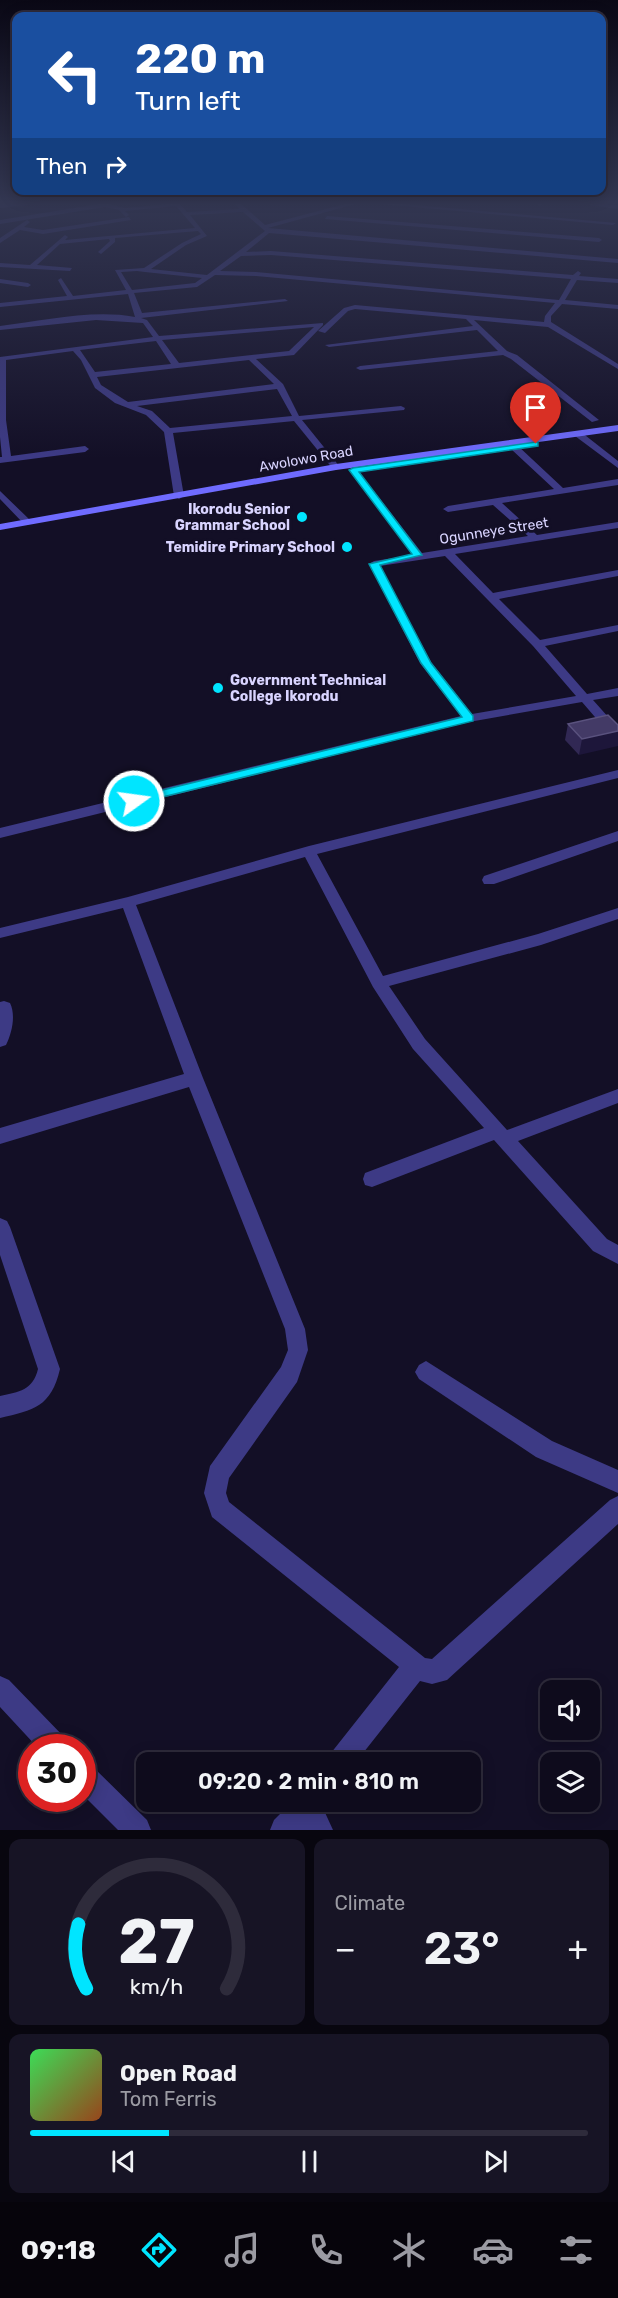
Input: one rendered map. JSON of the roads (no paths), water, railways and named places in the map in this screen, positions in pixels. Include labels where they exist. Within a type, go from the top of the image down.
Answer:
[{"type":"main road","name":"Awolowo Road","points":[[0,529],[336,467],[618,430]]},
{"type":"main road","name":"Awolowo Road","points":[[0,529],[27,522],[580,435]]},
{"type":"street","points":[[65,288],[70,297]]},
{"type":"street","points":[[128,288],[139,316],[159,339],[176,365]]},
{"type":"street","points":[[0,305],[168,288]]},
{"type":"street","points":[[412,288],[618,306]]},
{"type":"street","points":[[568,288],[546,320],[551,326],[618,367]]},
{"type":"street","points":[[0,328],[285,301]]},
{"type":"street","points":[[322,331],[349,307],[551,326]]},
{"type":"street","points":[[469,319],[504,353],[523,363],[595,420]]},
{"type":"street","points":[[85,449],[4,459],[1,420],[1,359],[159,339],[321,324],[294,352],[92,375]]},
{"type":"street","points":[[329,345],[478,328]]},
{"type":"street","points":[[75,349],[98,386],[114,399],[149,413],[168,431],[179,496]]},
{"type":"street","points":[[360,368],[504,353]]},
{"type":"street","points":[[251,358],[280,386],[297,419],[336,467]]},
{"type":"street","points":[[127,404],[280,386]]},
{"type":"street","points":[[168,431],[401,408]]},
{"type":"street","points":[[580,435],[618,465]]},
{"type":"street","points":[[514,447],[561,491]]},
{"type":"street","points":[[353,470],[418,555]]},
{"type":"street","points":[[448,509],[618,482]]},
{"type":"street","points":[[0,494],[27,522]]},
{"type":"street","points":[[495,502],[535,538]]},
{"type":"street","name":"Ogunneye Street","points":[[469,718],[426,663],[374,564],[418,555],[448,553],[618,525]]},
{"type":"street","points":[[448,553],[537,644],[618,736]]},
{"type":"street","points":[[490,597],[618,573]]},
{"type":"street","points":[[537,644],[618,628]]},
{"type":"street","points":[[0,833],[469,718],[618,692]]},
{"type":"street","points":[[0,933],[128,902],[309,851],[618,774]]},
{"type":"street","points":[[489,880],[618,836]]},
{"type":"street","points":[[309,851],[379,983],[420,1044],[600,1245],[618,1255]]},
{"type":"street","points":[[128,902],[194,1078],[295,1329],[298,1350],[289,1374],[218,1474],[215,1492],[220,1509],[416,1667],[426,1672],[438,1671],[618,1508]]},
{"type":"street","points":[[379,983],[541,939],[618,913]]},
{"type":"street","points":[[0,1040],[3,1034],[4,1007]]},
{"type":"street","points":[[0,1136],[194,1078]]},
{"type":"street","points":[[372,1179],[618,1096]]},
{"type":"street","points":[[0,1227],[49,1369],[46,1387],[32,1399],[0,1407]]},
{"type":"street","points":[[426,1372],[544,1449],[618,1482]]},
{"type":"street","points":[[348,1752],[416,1667]]},
{"type":"street","points":[[0,1689],[43,1734]]},
{"type":"street","points":[[96,1788],[137,1830]]},
{"type":"street","points":[[284,1830],[300,1812]]},
{"type":"street","points":[[312,1812],[319,1830]]},
{"type":"place","name":"Ikorodu Senior Grammar School","points":[[302,517]]},
{"type":"place","name":"Temidire Primary School","points":[[347,547]]},
{"type":"place","name":"Government Technical College Ikorodu","points":[[218,688]]}]
